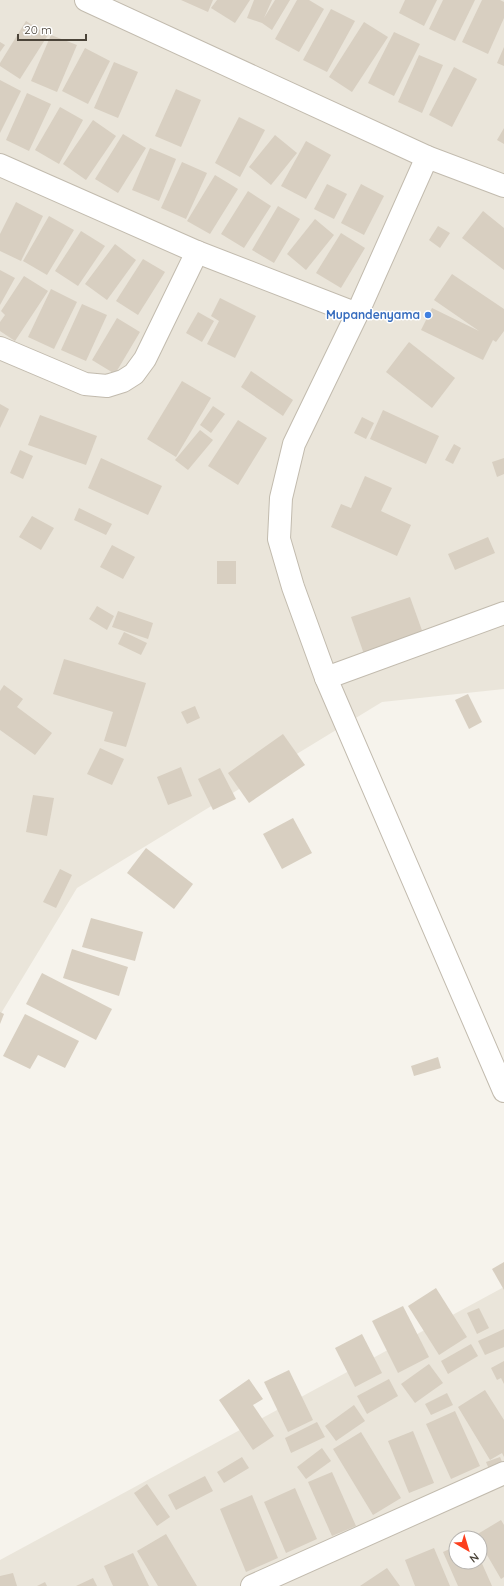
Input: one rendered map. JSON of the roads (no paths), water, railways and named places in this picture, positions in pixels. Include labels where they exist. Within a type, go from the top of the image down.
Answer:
[{"type":"street","points":[[86,0],[427,157],[504,186]]},
{"type":"street","points":[[427,157],[357,314],[294,444],[281,498],[279,539],[292,587],[326,678],[504,1091]]},
{"type":"street","points":[[0,165],[196,252],[357,314]]},
{"type":"street","points":[[0,348],[85,384],[107,386],[122,381],[134,374],[146,359],[196,252]]},
{"type":"street","points":[[326,678],[504,613]]},
{"type":"street","points":[[252,1586],[504,1473]]},
{"type":"place","name":"Mupandenyama","points":[[428,315]]}]
